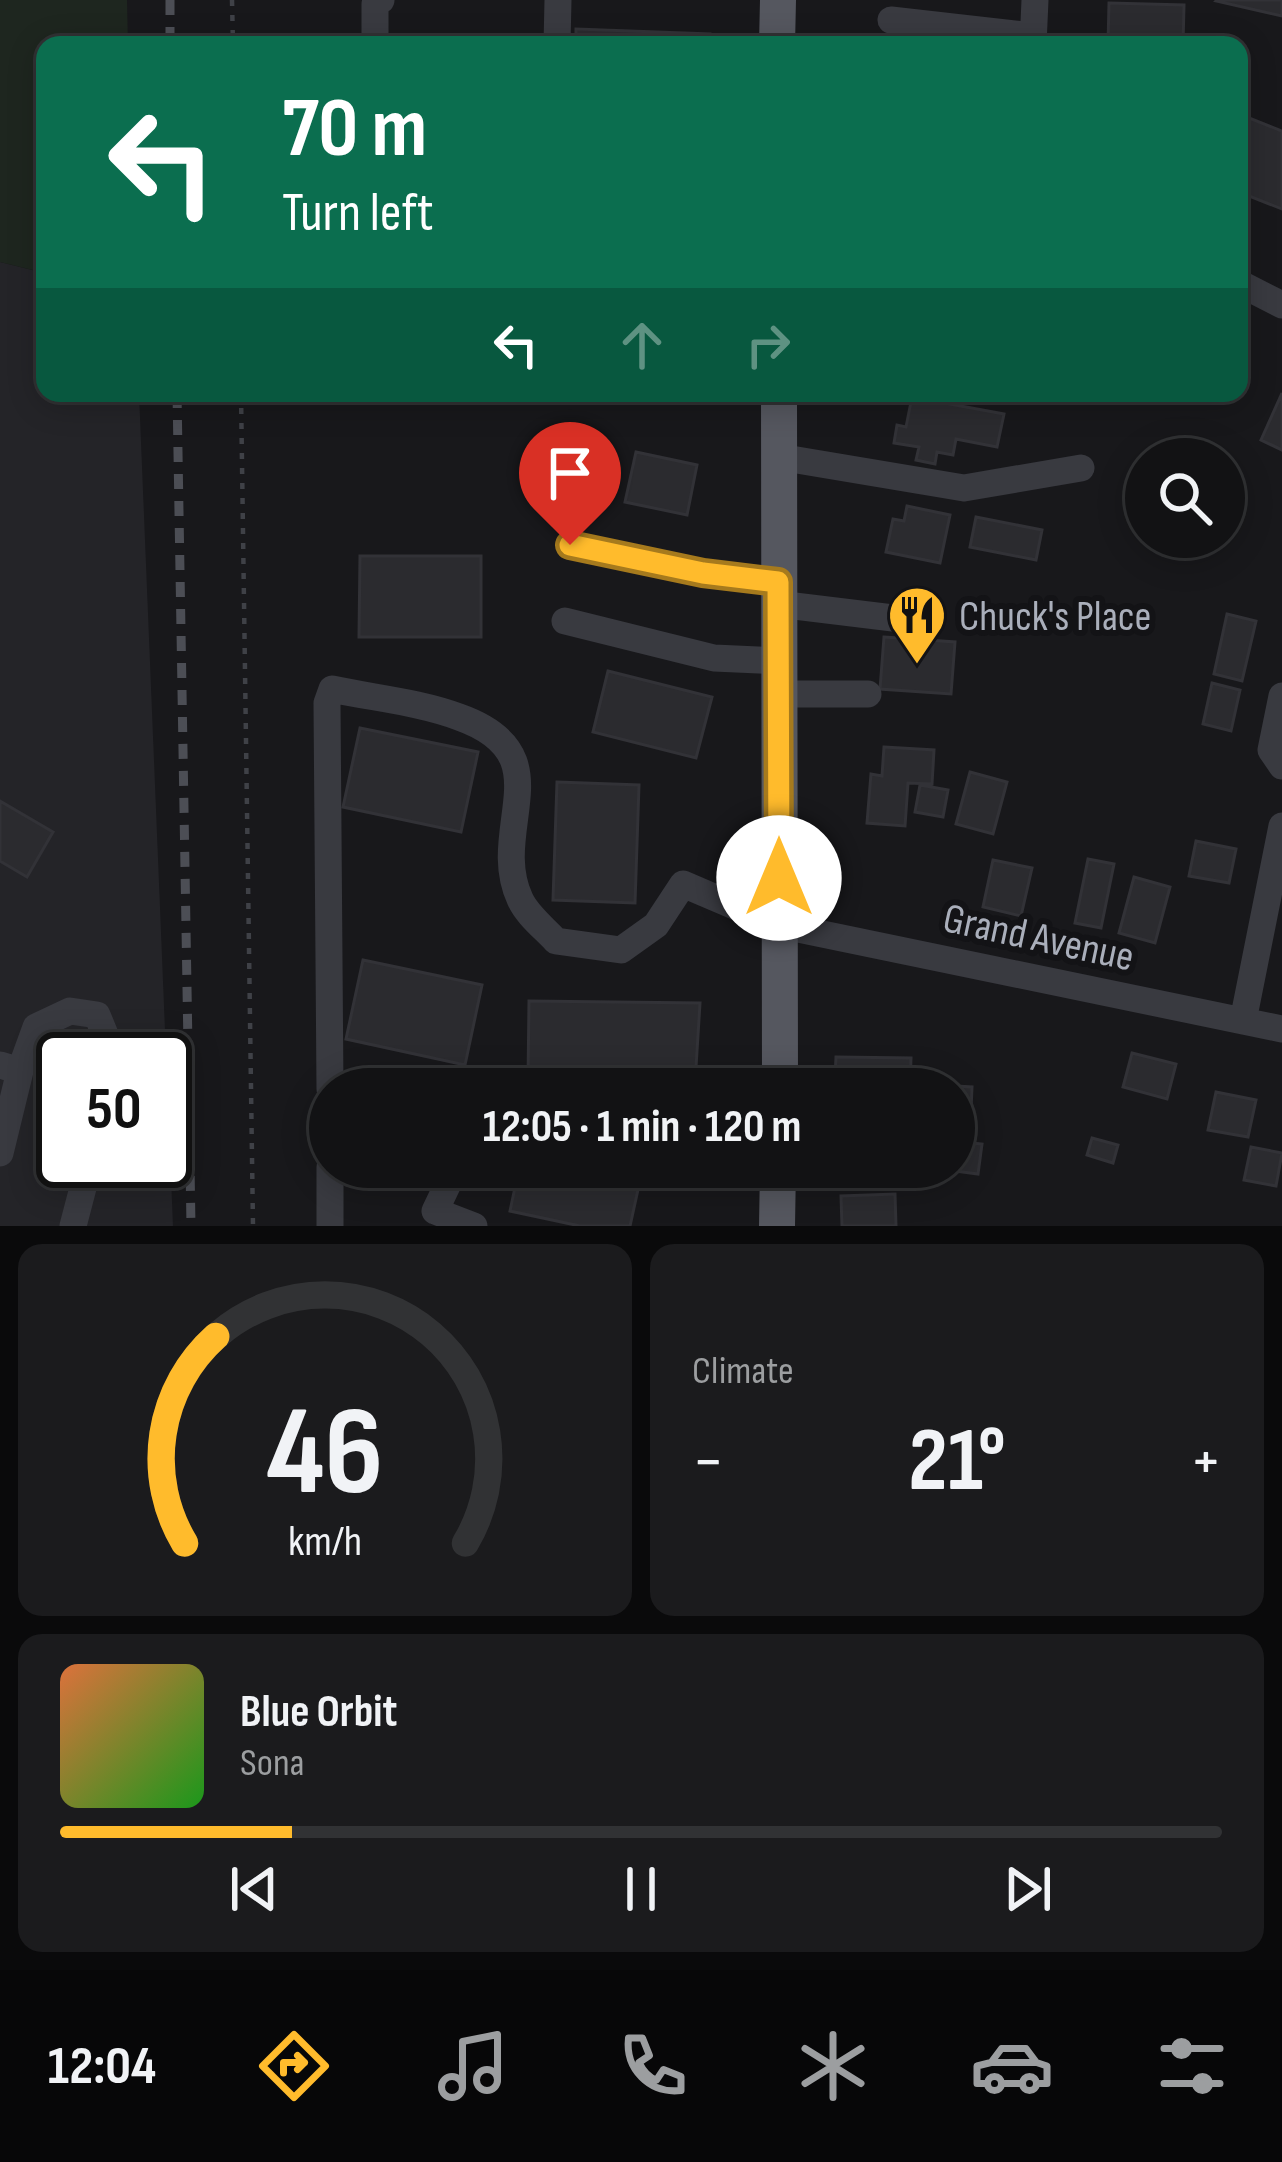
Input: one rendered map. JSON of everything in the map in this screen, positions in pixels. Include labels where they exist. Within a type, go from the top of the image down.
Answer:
[{"type":"main road","points":[[777,36],[778,0]]},
{"type":"main road","points":[[778,402],[780,1068]]},
{"type":"main road","points":[[777,1226],[778,1188]]},
{"type":"street","points":[[375,36],[375,4],[381,0]]},
{"type":"street","points":[[557,36],[558,0]]},
{"type":"street","points":[[1033,36],[1035,0]]},
{"type":"street","points":[[891,20],[999,36]]},
{"type":"street","points":[[1248,288],[1282,305]]},
{"type":"street","points":[[779,457],[964,488],[1081,468]]},
{"type":"street","points":[[570,545],[893,618]]},
{"type":"street","points":[[565,621],[778,677],[868,694]]},
{"type":"street","name":"Grand Avenue","points":[[330,1068],[327,703],[332,689],[461,717],[507,746],[522,783],[513,856],[519,897],[556,940],[621,950],[656,926],[683,884],[779,925],[1282,1029]]},
{"type":"street","points":[[1282,696],[1271,750],[1282,766]]},
{"type":"street","points":[[1243,1021],[1282,826]]},
{"type":"street","points":[[0,1154],[10,1068],[36,1028],[70,1011],[97,1016],[104,1032]]},
{"type":"street","points":[[73,1226],[83,1188]]},
{"type":"street","points":[[330,1188],[330,1226]]},
{"type":"street","points":[[446,1188],[435,1211],[474,1226]]},
{"type":"path","points":[[232,0],[233,36]]},
{"type":"path","points":[[241,402],[253,1226]]},
{"type":"shaded area","points":[[0,0],[127,0],[128,36],[36,36],[36,271],[0,262]]},
{"type":"shaded area","points":[[0,262],[36,271],[36,402],[139,402],[165,1032],[36,1032],[36,1188],[171,1188],[173,1226],[0,1226]]},
{"type":"building","points":[[1217,0],[1282,0],[1282,16],[1216,1]]},
{"type":"building","points":[[1109,3],[1184,5],[1183,36],[1108,36]]},
{"type":"building","points":[[576,29],[710,34],[710,36],[576,36]]},
{"type":"building","points":[[1248,118],[1282,131],[1282,209],[1248,196]]},
{"type":"building","points":[[1282,393],[1282,450],[1261,440]]},
{"type":"building","points":[[911,402],[1004,414],[997,447],[956,439],[953,455],[937,452],[935,464],[916,460],[919,447],[894,443],[897,425],[906,427]]},
{"type":"building","points":[[636,452],[697,465],[687,515],[625,502]]},
{"type":"building","points":[[907,506],[950,515],[940,563],[886,552],[893,519],[904,521]]},
{"type":"building","points":[[976,517],[1042,530],[1036,560],[970,547]]},
{"type":"building","points":[[360,556],[481,556],[481,637],[359,637]]},
{"type":"building","points":[[1227,614],[1256,621],[1242,681],[1214,674]]},
{"type":"building","name":"Chuck's Place","points":[[884,637],[955,642],[951,694],[880,689]]},
{"type":"building","points":[[608,671],[712,697],[696,758],[593,732]]},
{"type":"building","points":[[1212,683],[1240,690],[1231,731],[1203,724]]},
{"type":"building","points":[[360,728],[478,752],[461,832],[343,807]]},
{"type":"building","points":[[884,747],[934,750],[932,784],[908,783],[905,826],[867,823],[871,774],[882,776]]},
{"type":"building","points":[[970,772],[1007,782],[993,834],[956,824]]},
{"type":"building","points":[[557,782],[639,785],[635,903],[553,900]]},
{"type":"building","points":[[920,785],[948,790],[943,817],[915,812]]},
{"type":"building","points":[[0,801],[53,832],[27,877],[0,861]]},
{"type":"building","points":[[1196,841],[1236,849],[1229,883],[1189,876]]},
{"type":"building","points":[[1088,859],[1114,864],[1101,928],[1075,923]]},
{"type":"building","points":[[993,860],[1032,868],[1021,916],[983,907]]},
{"type":"building","points":[[1134,877],[1170,887],[1155,943],[1119,933]]},
{"type":"building","points":[[363,960],[482,985],[465,1065],[346,1039]]},
{"type":"building","points":[[529,1001],[700,1003],[696,1068],[528,1068]]},
{"type":"building","points":[[1132,1053],[1176,1064],[1167,1099],[1123,1087]]},
{"type":"building","points":[[836,1057],[911,1058],[911,1068],[835,1068]]},
{"type":"building","points":[[1216,1092],[1256,1100],[1248,1137],[1208,1130]]},
{"type":"building","points":[[1092,1138],[1118,1145],[1113,1163],[1087,1155]]},
{"type":"building","points":[[975,1143],[982,1144],[975,1174]]},
{"type":"building","points":[[1251,1147],[1282,1153],[1276,1186],[1244,1180]]},
{"type":"building","points":[[515,1188],[638,1188],[630,1226],[580,1226],[510,1211]]},
{"type":"building","points":[[895,1194],[896,1226],[842,1226],[841,1196]]},
{"type":"railway","points":[[170,0],[170,36]]},
{"type":"railway","points":[[177,402],[191,1226]]},
{"type":"place","name":"Chuck's Place","points":[[917,666]]},
{"type":"route","points":[[570,545],[703,573],[778,582],[779,878]]}]
